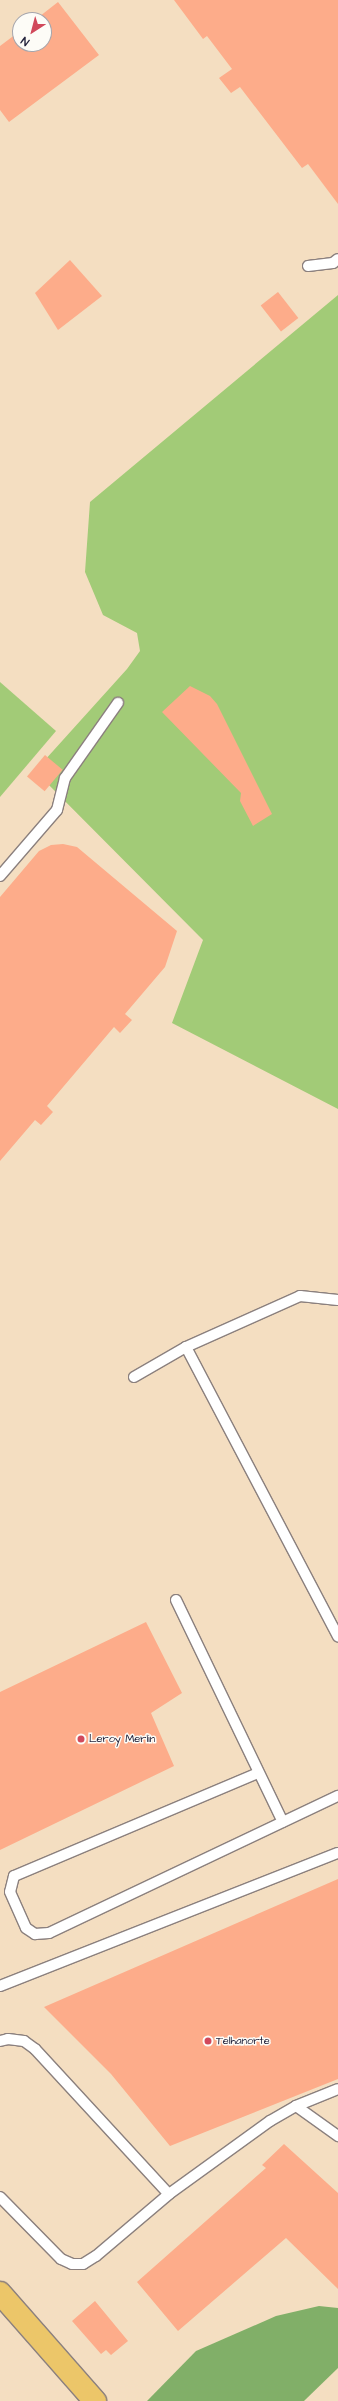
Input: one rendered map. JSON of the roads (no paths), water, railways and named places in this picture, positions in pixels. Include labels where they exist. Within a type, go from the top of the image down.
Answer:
[{"type":"highway","points":[[0,2293],[94,2401]]},
{"type":"lane","points":[[308,266],[332,262],[338,259]]},
{"type":"lane","points":[[0,876],[57,810],[65,778],[118,703]]},
{"type":"lane","points":[[134,1377],[186,1347],[300,1296],[338,1300]]},
{"type":"lane","points":[[186,1347],[338,1636]]},
{"type":"lane","points":[[176,1600],[258,1773],[283,1822]]},
{"type":"lane","points":[[258,1773],[14,1876],[10,1892],[26,1928],[35,1934],[49,1933],[338,1796]]},
{"type":"lane","points":[[0,1986],[338,1853]]},
{"type":"lane","points":[[0,2041],[8,2038],[24,2041],[35,2049],[169,2194]]},
{"type":"lane","points":[[0,2197],[61,2258],[72,2264],[83,2264],[96,2256],[169,2194],[270,2121],[296,2106],[338,2089]]},
{"type":"lane","points":[[296,2106],[338,2136]]},
{"type":"place","name":"Leroy Merlin","points":[[81,1739]]},
{"type":"place","name":"Telhanorte","points":[[208,2041]]}]
